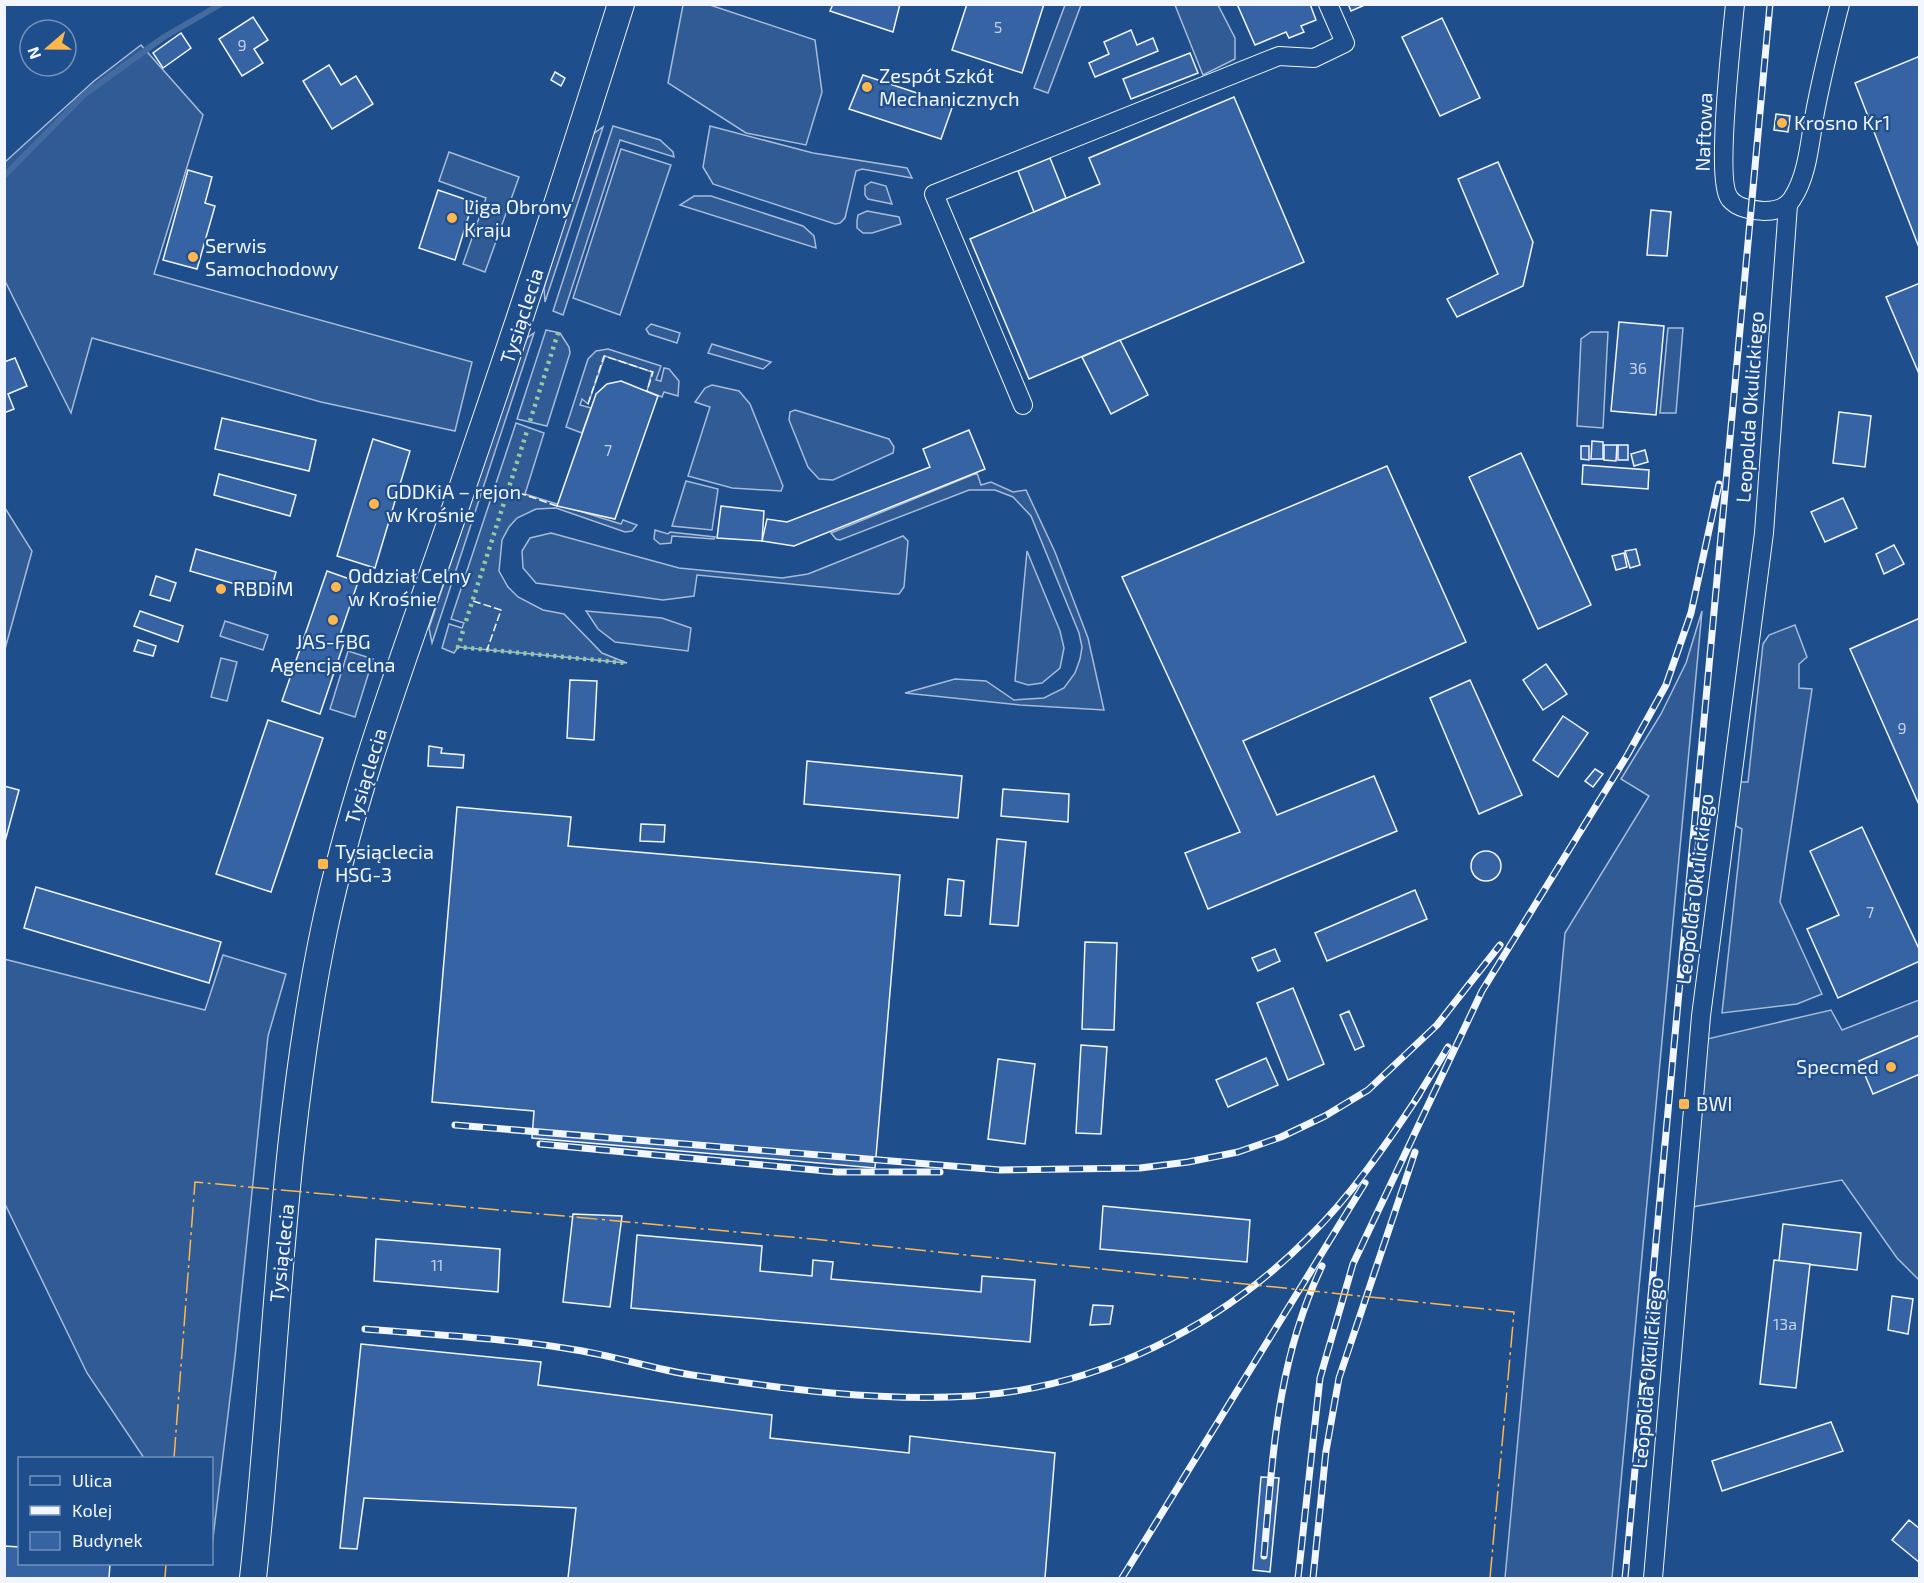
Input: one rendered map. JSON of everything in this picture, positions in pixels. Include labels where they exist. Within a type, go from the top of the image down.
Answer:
[{"type":"street","name":"Tysiąclecia","points":[[253,1578],[276,1302],[304,1037],[339,866],[392,693],[525,308],[621,4]]},
{"type":"street","points":[[1023,405],[934,194],[1279,56],[1314,58],[1345,43],[1328,4]]},
{"type":"street","name":"Naftowa","points":[[1735,4],[1724,152],[1725,189],[1730,199],[1751,210],[1771,211],[1788,205]]},
{"type":"street","points":[[1788,205],[1803,171],[1822,74],[1840,4]]},
{"type":"street","name":"Leopolda Okulickiego","points":[[1653,1578],[1701,1016],[1764,533],[1788,205]]},
{"type":"shaded area","points":[[683,5],[710,5],[815,40],[822,92],[806,145],[746,133],[668,83]]},
{"type":"shaded area","points":[[1065,5],[1081,5],[1048,93],[1034,88]]},
{"type":"shaded area","points":[[1175,5],[1218,5],[1235,38],[1235,59],[1203,75]]},
{"type":"shaded area","points":[[141,45],[203,115],[154,274],[472,362],[455,431],[321,402],[92,338],[71,413],[5,281],[5,162],[94,81]]},
{"type":"shaded area","points":[[613,126],[660,140],[673,152],[674,157],[620,140],[563,315],[553,311]]},
{"type":"shaded area","points":[[710,126],[813,153],[907,168],[912,178],[862,169],[856,171],[845,218],[835,224],[713,184],[703,167]]},
{"type":"shaded area","points":[[603,127],[545,302],[544,288],[588,145],[593,134]]},
{"type":"shaded area","points":[[621,149],[671,165],[620,315],[573,298]]},
{"type":"shaded area","points":[[449,152],[519,177],[485,272],[463,264],[486,198],[439,181]]},
{"type":"shaded area","points":[[871,182],[886,186],[892,204],[868,199],[865,195],[865,186]]},
{"type":"shaded area","points":[[694,196],[711,196],[803,226],[814,236],[816,248],[680,205]]},
{"type":"shaded area","points":[[867,211],[899,217],[901,224],[872,233],[863,233],[857,228],[858,215]]},
{"type":"shaded area","points":[[651,324],[680,333],[677,343],[649,334],[646,329]]},
{"type":"shaded area","points":[[1668,328],[1683,328],[1676,413],[1660,413]]},
{"type":"shaded area","points":[[546,330],[560,333],[570,353],[547,426],[517,419]]},
{"type":"shaded area","points":[[1591,332],[1608,332],[1603,428],[1577,426],[1581,339]]},
{"type":"shaded area","points":[[534,333],[432,643],[429,628],[522,349],[527,338]]},
{"type":"shaded area","points":[[712,344],[771,362],[763,369],[708,353]]},
{"type":"shaded area","points":[[608,349],[661,366],[656,380],[661,381],[664,368],[669,369],[679,381],[678,396],[664,392],[662,397],[647,391],[652,372],[605,356],[588,404],[582,399],[580,405],[591,408],[582,433],[566,427],[588,359],[596,351]]},
{"type":"shaded area","points":[[712,385],[739,391],[750,404],[783,486],[781,491],[732,488],[688,476],[710,407],[695,402],[705,388]]},
{"type":"shaded area","points":[[795,410],[889,439],[894,447],[893,453],[833,480],[819,479],[808,467],[789,420],[790,412]]},
{"type":"shaded area","points":[[516,423],[544,433],[525,494],[621,524],[623,520],[637,525],[632,531],[625,532],[556,508],[536,509],[517,518],[509,527],[502,540],[499,571],[508,587],[518,597],[543,610],[564,614],[602,653],[627,663],[458,647],[454,653],[442,648],[449,624],[462,628],[464,623],[451,619]]},
{"type":"shaded area","points":[[977,473],[981,485],[991,482],[1013,492],[1026,490],[1055,552],[1088,638],[1104,710],[1020,705],[905,693],[955,679],[986,681],[1014,700],[1044,698],[1064,688],[1075,673],[1080,659],[1082,647],[1079,633],[1031,516],[1013,497],[995,490],[969,490],[840,540],[831,533]]},
{"type":"shaded area","points":[[686,481],[718,489],[712,530],[672,526]]},
{"type":"shaded area","points":[[5,508],[32,551],[5,649]]},
{"type":"shaded area","points":[[655,530],[668,534],[670,532],[715,537],[714,539],[672,536],[671,543],[660,544],[654,539]]},
{"type":"shaded area","points":[[551,533],[679,568],[782,578],[808,574],[903,536],[908,541],[904,587],[899,594],[895,594],[697,575],[694,596],[663,600],[536,583],[523,568],[522,551],[530,538]]},
{"type":"shaded area","points":[[1027,551],[1060,631],[1064,648],[1060,668],[1042,683],[1028,685],[1015,681]]},
{"type":"shaded area","points":[[586,611],[662,618],[691,628],[688,651],[615,642],[598,629]]},
{"type":"shaded area","points":[[1702,611],[1612,1578],[1505,1578],[1565,933],[1649,796],[1621,779],[1661,714],[1686,663]]},
{"type":"shaded area","points":[[225,621],[268,635],[263,650],[220,636]]},
{"type":"shaded area","points":[[1795,625],[1807,657],[1799,664],[1799,688],[1812,689],[1780,902],[1822,994],[1797,1004],[1722,1013],[1742,829],[1736,826],[1738,782],[1748,782],[1763,644],[1769,635]]},
{"type":"shaded area","points":[[348,651],[373,659],[355,717],[330,709]]},
{"type":"shaded area","points":[[221,658],[237,662],[227,701],[211,697]]},
{"type":"shaded area","points":[[223,955],[286,974],[268,1036],[235,1357],[213,1538],[213,1457],[143,1457],[87,1373],[5,1204],[4,959],[205,1010]]},
{"type":"shaded area","points":[[1919,1000],[1919,1280],[1897,1258],[1842,1180],[1692,1207],[1707,1039],[1831,1010],[1842,1030]]},
{"type":"building","points":[[833,4],[900,4],[893,32],[830,11]]},
{"type":"building","points":[[967,4],[1044,4],[1022,73],[952,50]]},
{"type":"building","points":[[1237,4],[1310,4],[1316,20],[1301,26],[1304,32],[1289,38],[1286,32],[1255,45]]},
{"type":"building","points":[[1348,4],[1367,4],[1351,11]]},
{"type":"building","points":[[253,17],[268,40],[254,49],[263,63],[242,76],[219,39]]},
{"type":"building","points":[[1442,18],[1480,98],[1440,116],[1402,37]]},
{"type":"building","points":[[1131,30],[1137,45],[1153,38],[1158,51],[1095,77],[1089,63],[1109,54],[1104,42]]},
{"type":"building","points":[[181,33],[191,48],[163,68],[153,53]]},
{"type":"building","points":[[1190,53],[1198,73],[1131,99],[1123,79]]},
{"type":"building","points":[[1920,56],[1920,250],[1855,83]]},
{"type":"building","points":[[329,65],[341,85],[356,76],[373,104],[332,129],[303,81]]},
{"type":"building","points":[[555,72],[565,78],[561,86],[551,80]]},
{"type":"building","points":[[863,75],[953,105],[941,139],[849,109]]},
{"type":"building","points":[[1234,97],[1304,262],[1029,379],[970,239],[1100,184],[1089,158]]},
{"type":"building","name":"Krosno Kr1","points":[[1776,114],[1790,116],[1788,132],[1774,130]]},
{"type":"building","points":[[1050,158],[1066,198],[1034,212],[1018,171]]},
{"type":"building","points":[[1498,162],[1533,242],[1523,286],[1457,317],[1447,299],[1498,274],[1458,179]]},
{"type":"building","points":[[188,170],[212,177],[205,203],[215,206],[197,269],[163,260]]},
{"type":"building","points":[[438,190],[473,202],[455,260],[419,248]]},
{"type":"building","points":[[1651,210],[1671,212],[1667,256],[1647,255]]},
{"type":"building","points":[[1920,283],[1920,376],[1886,297]]},
{"type":"building","points":[[1619,322],[1664,326],[1656,415],[1611,411]]},
{"type":"building","points":[[1120,340],[1148,395],[1111,414],[1082,357]]},
{"type":"building","points":[[15,358],[27,386],[8,394],[14,409],[4,413],[4,362]]},
{"type":"building","points":[[621,381],[658,396],[615,519],[557,506],[596,394],[607,384]]},
{"type":"building","points":[[1839,412],[1871,416],[1865,467],[1833,463]]},
{"type":"building","points":[[222,418],[316,440],[309,471],[215,449]]},
{"type":"building","points":[[969,430],[985,469],[794,546],[762,541],[767,519],[787,522],[930,467],[923,449]]},
{"type":"building","name":"GDDKiA – rejon w Krośnie","points":[[373,439],[410,451],[375,568],[337,556]]},
{"type":"building","points":[[1592,441],[1603,442],[1603,459],[1591,459]]},
{"type":"building","points":[[1604,445],[1617,445],[1616,461],[1604,460]]},
{"type":"building","points":[[1618,445],[1628,445],[1628,460],[1618,460]]},
{"type":"building","points":[[1581,446],[1589,446],[1589,460],[1581,459]]},
{"type":"building","points":[[1645,450],[1648,462],[1634,466],[1631,454]]},
{"type":"building","points":[[1521,453],[1591,605],[1538,629],[1469,477]]},
{"type":"building","points":[[1583,465],[1649,470],[1648,489],[1582,484]]},
{"type":"building","points":[[1387,466],[1466,642],[1243,741],[1277,815],[1374,776],[1397,831],[1208,909],[1185,853],[1240,832],[1122,577]]},
{"type":"building","points":[[219,474],[296,495],[290,516],[214,495]]},
{"type":"building","points":[[1843,498],[1857,528],[1825,542],[1811,512]]},
{"type":"building","points":[[721,506],[764,511],[762,541],[717,538]]},
{"type":"building","points":[[1894,545],[1904,564],[1884,574],[1876,554]]},
{"type":"building","points":[[196,549],[276,572],[270,594],[190,571]]},
{"type":"building","points":[[1636,549],[1640,565],[1630,568],[1625,551]]},
{"type":"building","points":[[1624,553],[1627,567],[1616,570],[1612,556]]},
{"type":"building","points":[[327,571],[358,582],[338,641],[344,643],[320,714],[282,701]]},
{"type":"building","points":[[156,576],[176,583],[170,601],[150,595]]},
{"type":"building","points":[[140,611],[183,626],[178,642],[134,626]]},
{"type":"building","points":[[1920,618],[1920,807],[1850,649]]},
{"type":"building","points":[[138,640],[156,646],[153,656],[134,651]]},
{"type":"building","points":[[1546,664],[1567,694],[1543,710],[1523,680]]},
{"type":"building","points":[[570,680],[597,681],[594,740],[567,738]]},
{"type":"building","points":[[1470,680],[1522,795],[1479,814],[1430,698]]},
{"type":"building","points":[[1563,716],[1588,733],[1558,777],[1533,760]]},
{"type":"building","points":[[268,720],[323,738],[271,892],[216,874]]},
{"type":"building","points":[[429,746],[442,748],[441,753],[464,755],[463,768],[428,766]]},
{"type":"building","points":[[807,761],[962,776],[958,818],[804,804]]},
{"type":"building","points":[[1595,769],[1603,774],[1593,787],[1585,781]]},
{"type":"building","points":[[4,786],[19,790],[4,845]]},
{"type":"building","points":[[1003,789],[1069,794],[1068,822],[1001,816]]},
{"type":"building","points":[[457,807],[571,817],[568,846],[900,875],[875,1168],[532,1138],[534,1111],[432,1102]]},
{"type":"building","points":[[641,824],[665,825],[664,842],[640,841]]},
{"type":"building","points":[[1862,827],[1920,951],[1920,961],[1838,998],[1807,929],[1839,915],[1810,851]]},
{"type":"building","points":[[997,839],[1026,842],[1018,926],[990,924]]},
{"type":"building","points":[[1486,851],[1497,855],[1501,866],[1497,877],[1486,881],[1475,877],[1471,866],[1475,855]]},
{"type":"building","points":[[948,879],[964,881],[961,916],[945,915]]},
{"type":"building","points":[[36,887],[221,942],[209,983],[24,928]]},
{"type":"building","points":[[1415,890],[1427,919],[1327,961],[1315,933]]},
{"type":"building","points":[[1085,942],[1117,943],[1114,1030],[1082,1029]]},
{"type":"building","points":[[1275,949],[1280,961],[1258,971],[1252,958]]},
{"type":"building","points":[[1293,988],[1324,1064],[1288,1080],[1257,1003]]},
{"type":"building","points":[[1349,1011],[1364,1046],[1355,1050],[1340,1015]]},
{"type":"building","name":"Specmed","points":[[1920,1035],[1920,1074],[1873,1094],[1859,1061]]},
{"type":"building","points":[[1081,1045],[1107,1047],[1101,1134],[1076,1133]]},
{"type":"building","points":[[1266,1058],[1278,1085],[1228,1107],[1216,1080]]},
{"type":"building","points":[[998,1059],[1035,1064],[1025,1144],[988,1139]]},
{"type":"building","points":[[1103,1206],[1250,1220],[1247,1262],[1100,1249]]},
{"type":"building","points":[[573,1214],[622,1216],[610,1307],[563,1302]]},
{"type":"building","points":[[1783,1224],[1861,1233],[1857,1270],[1779,1261]]},
{"type":"building","points":[[637,1235],[762,1246],[760,1271],[812,1276],[813,1260],[833,1262],[831,1279],[981,1292],[982,1276],[1035,1280],[1030,1342],[631,1308]]},
{"type":"building","points":[[376,1239],[500,1249],[498,1292],[374,1281]]},
{"type":"building","points":[[1774,1260],[1810,1264],[1796,1388],[1760,1384]]},
{"type":"building","points":[[1892,1296],[1913,1299],[1908,1334],[1888,1330]]},
{"type":"building","points":[[1093,1305],[1113,1306],[1110,1324],[1090,1325]]},
{"type":"building","points":[[361,1344],[541,1362],[538,1385],[772,1415],[770,1438],[909,1453],[910,1436],[1055,1453],[1045,1578],[568,1578],[576,1508],[364,1498],[357,1549],[340,1548]]},
{"type":"building","points":[[1831,1422],[1843,1451],[1722,1491],[1712,1461]]},
{"type":"building","points":[[1261,1477],[1279,1478],[1270,1572],[1253,1570]]},
{"type":"building","points":[[1909,1520],[1920,1529],[1920,1563],[1892,1540]]},
{"type":"building","points":[[4,1546],[18,1547],[18,1565],[110,1565],[109,1578],[4,1578]]},
{"type":"waterway","points":[[4,176],[85,94],[164,37],[221,4]]},
{"type":"railway","points":[[1625,1578],[1770,4]]},
{"type":"railway","points":[[1298,1578],[1320,1378],[1353,1264],[1482,991],[1628,754],[1666,685],[1691,613],[1719,484]]},
{"type":"railway","points":[[455,1125],[1000,1170],[1140,1168],[1188,1162],[1238,1152],[1281,1137],[1325,1116],[1368,1090],[1437,1025],[1500,945]]},
{"type":"railway","points":[[1415,1101],[1448,1047]]},
{"type":"railway","points":[[365,1329],[550,1346],[692,1375],[867,1396],[973,1396],[1020,1390],[1066,1380],[1111,1366],[1196,1325],[1273,1271],[1338,1206],[1367,1170],[1419,1095]]},
{"type":"railway","points":[[540,1144],[837,1172],[940,1172]]},
{"type":"railway","points":[[1313,1578],[1326,1451],[1339,1378],[1415,1152]]},
{"type":"railway","points":[[1122,1578],[1365,1183]]},
{"type":"railway","points":[[1264,1556],[1274,1444],[1286,1372],[1295,1337],[1322,1266]]},
{"type":"hedge","points":[[530,421],[558,333]]},
{"type":"hedge","points":[[466,621],[528,428]]},
{"type":"hedge","points":[[463,631],[458,647],[627,663]]},
{"type":"fence","points":[[588,404],[604,356],[653,372],[647,391]]},
{"type":"fence","points":[[508,489],[557,506]]},
{"type":"fence","points":[[473,601],[501,610],[487,650]]},
{"type":"power","points":[[174,1457],[195,1182],[813,1239],[1514,1312],[1490,1578]]},
{"type":"power","points":[[165,1578],[166,1565]]},
{"type":"place","name":"Zespół Szkół Mechanicznych","points":[[867,87]]},
{"type":"place","name":"Krosno Kr1","points":[[1782,123]]},
{"type":"place","name":"Liga Obrony Kraju","points":[[452,218]]},
{"type":"place","name":"Serwis Samochodowy","points":[[193,257]]},
{"type":"place","name":"GDDKiA – rejon w Krośnie","points":[[374,504]]},
{"type":"place","name":"Oddział Celny w Krośnie","points":[[336,587]]},
{"type":"place","name":"RBDiM","points":[[221,589]]},
{"type":"place","name":"JAS-FBG Agencja celna","points":[[333,620]]},
{"type":"place","name":"Tysiąclecia HSG-3","points":[[323,864]]},
{"type":"place","name":"Specmed","points":[[1891,1067]]},
{"type":"place","name":"BWI","points":[[1684,1104]]}]
